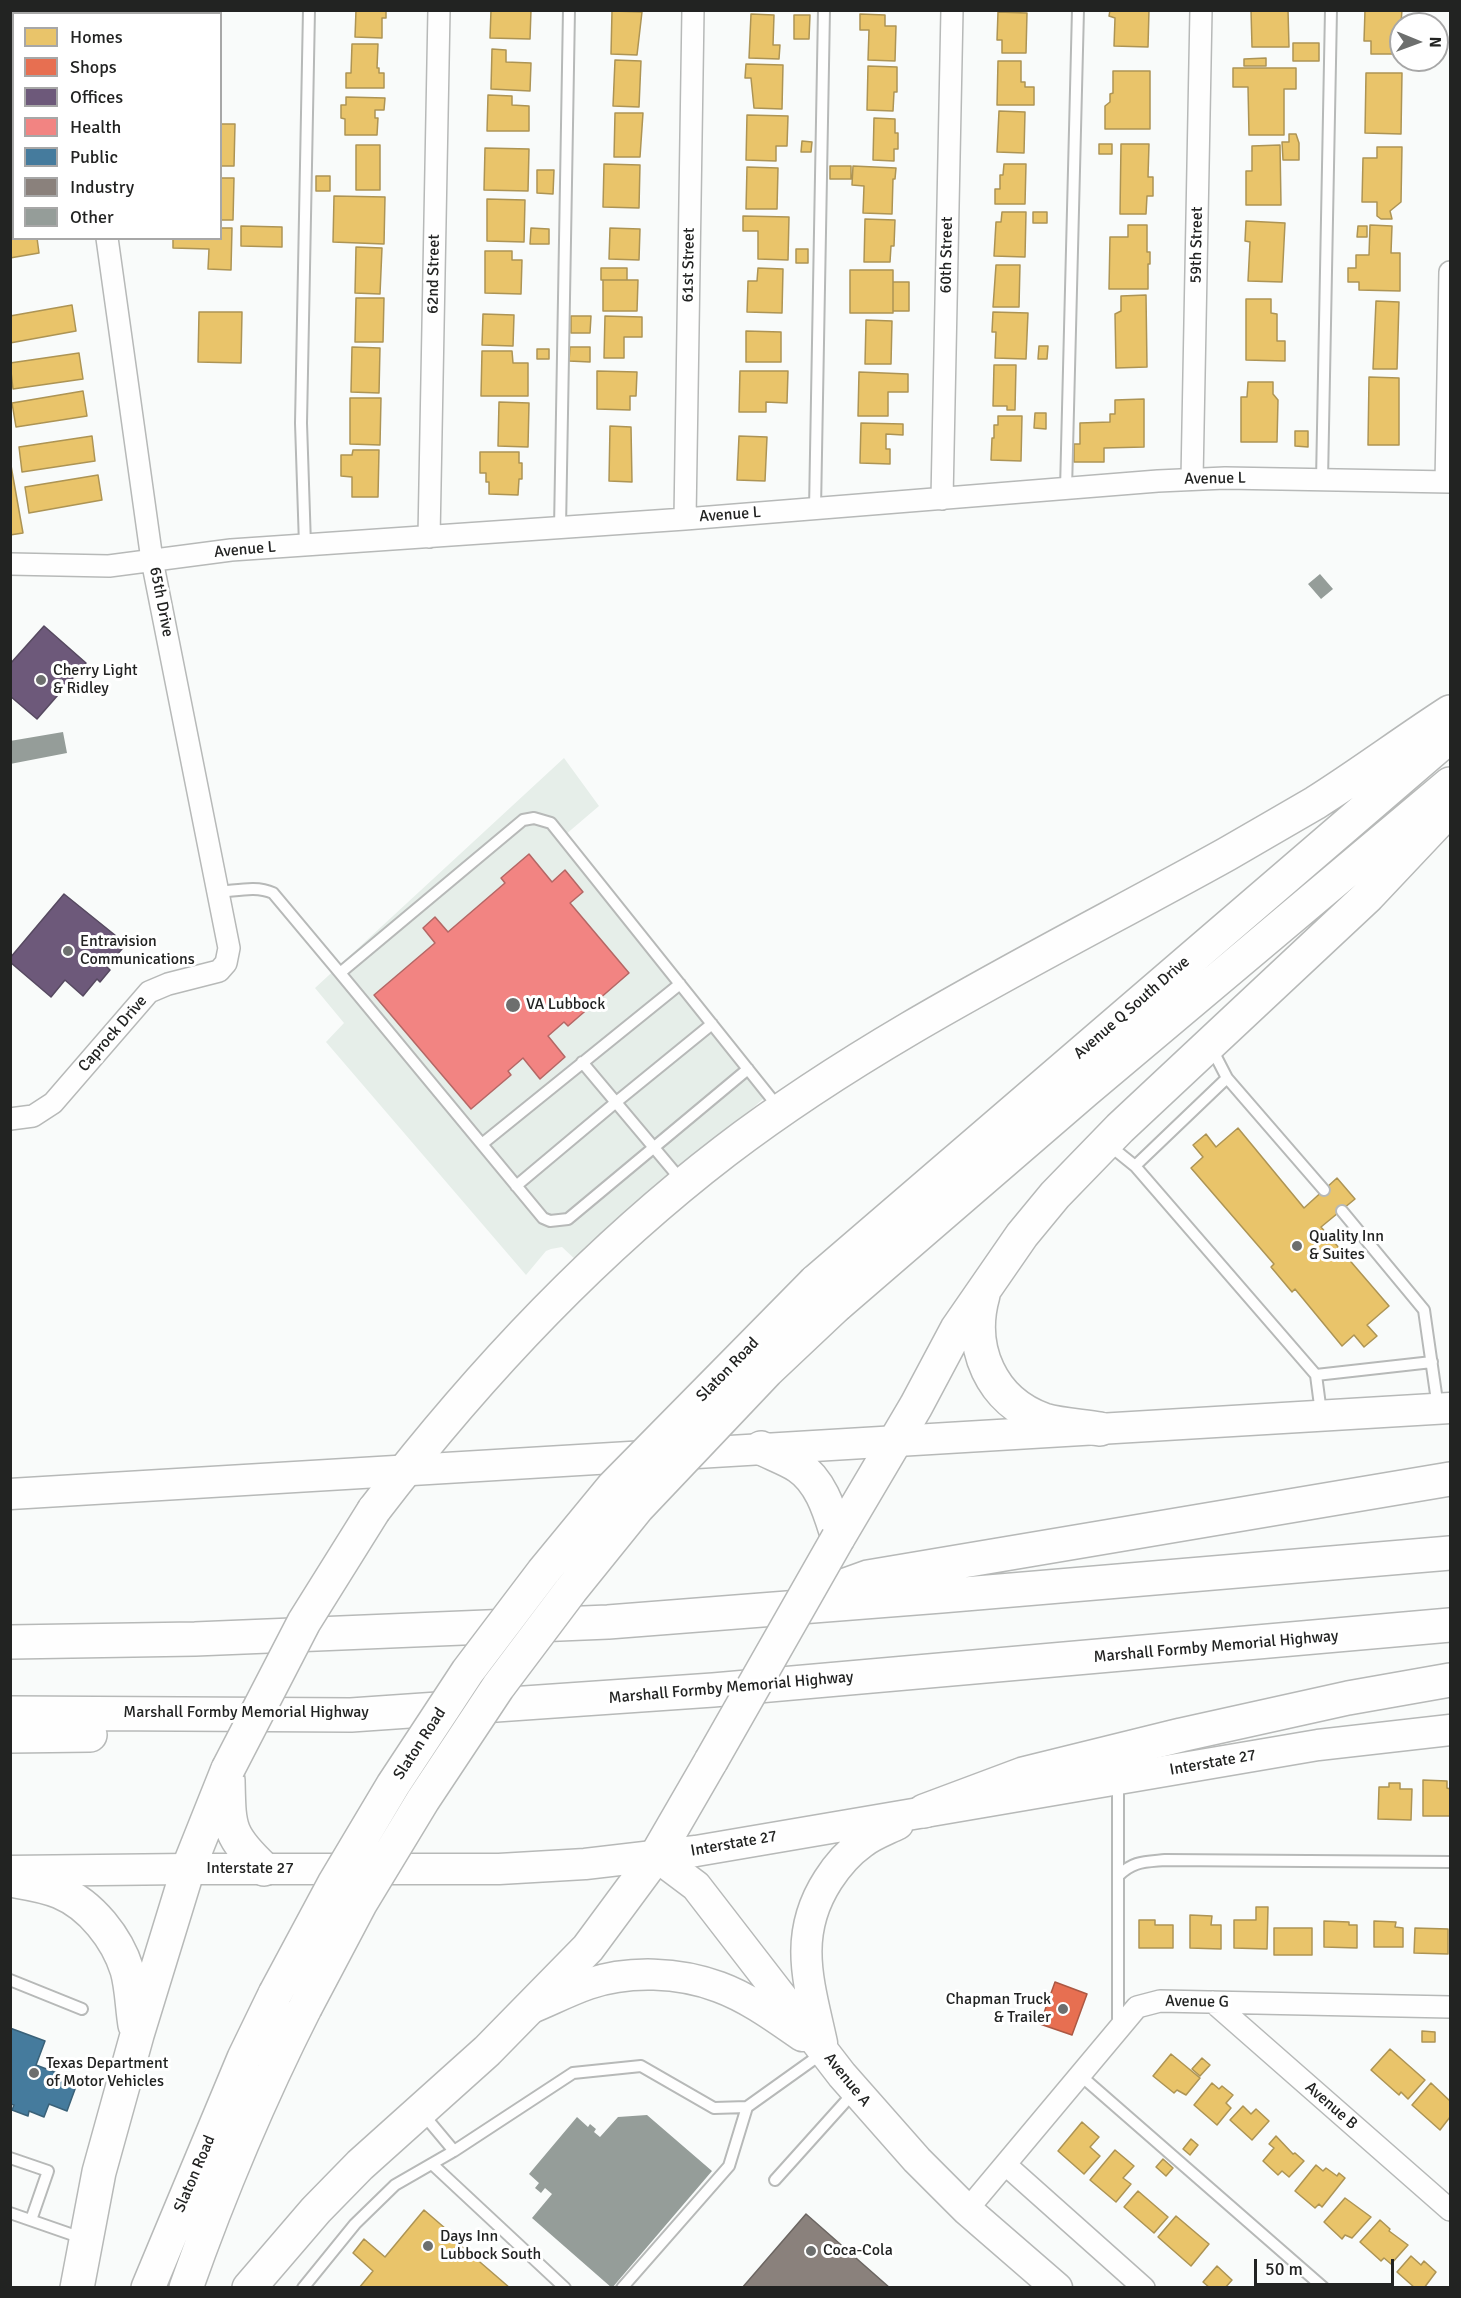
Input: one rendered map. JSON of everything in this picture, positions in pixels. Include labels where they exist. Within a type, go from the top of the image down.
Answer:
[{"type":"highway","points":[[77,2288],[99,2172],[136,2035],[188,1869],[228,1769],[304,1622],[374,1510],[405,1469],[507,1351],[584,1272],[684,1183],[782,1110],[881,1046],[1316,802],[1450,712]]},
{"type":"highway","name":"Avenue Q South Drive","points":[[815,1282],[1450,736]]},
{"type":"highway","name":"Avenue Q South Drive","points":[[837,1305],[1085,1091],[1450,784]]},
{"type":"highway","points":[[249,2288],[316,2210],[420,2110],[487,2051],[588,1948],[656,1856],[897,1439],[957,1329],[1022,1235],[1055,1195],[1106,1142],[1368,896],[1450,808]]},
{"type":"highway","name":"Slaton Road","points":[[148,2288],[235,2080],[275,1994],[334,1884],[393,1785],[468,1671],[543,1572],[613,1487],[815,1282]]},
{"type":"highway","points":[[985,1287],[979,1309],[978,1340],[982,1358],[998,1388],[1011,1402],[1029,1414],[1047,1421],[1100,1428]]},
{"type":"highway","name":"Slaton Road","points":[[186,2288],[238,2151],[269,2079],[360,1904],[423,1800],[498,1687],[571,1590],[646,1499],[767,1371],[837,1305]]},
{"type":"highway","points":[[760,1448],[800,1467],[816,1483],[828,1507],[838,1538]]},
{"type":"highway","points":[[780,1608],[868,1577],[1450,1479]]},
{"type":"highway","points":[[10,1642],[195,1639],[608,1622],[1450,1553]]},
{"type":"highway","name":"Marshall Formby Memorial Highway","points":[[10,1713],[351,1715],[725,1690],[1450,1625]]},
{"type":"highway","points":[[924,1811],[1023,1774],[1057,1765],[1192,1732],[1348,1698],[1450,1680]]},
{"type":"highway","points":[[10,1736],[93,1735],[351,1715]]},
{"type":"highway","points":[[228,1769],[229,1822],[241,1847],[264,1869]]},
{"type":"highway","points":[[10,1880],[60,1892],[81,1905],[101,1924],[116,1945],[127,1971],[136,2035]]},
{"type":"main road","points":[[10,1494],[897,1439],[1444,1408]]},
{"type":"main road","name":"Interstate 27","points":[[10,1871],[499,1869],[585,1864],[696,1851],[1318,1745],[1450,1730]]},
{"type":"main road","points":[[824,2052],[807,1975],[806,1935],[813,1909],[837,1865],[862,1843],[924,1811]]},
{"type":"main road","name":"Avenue A","points":[[656,1856],[696,1886],[824,2052],[917,2160],[967,2210],[1057,2288]]},
{"type":"main road","points":[[529,2009],[590,1983],[644,1974],[675,1976],[720,1987],[748,2001],[824,2052]]},
{"type":"street","name":"62nd Street","points":[[429,537],[439,10]]},
{"type":"street","name":"61st Street","points":[[685,519],[693,10]]},
{"type":"street","name":"60th Street","points":[[942,499],[951,10]]},
{"type":"street","name":"59th Street","points":[[1192,479],[1202,10]]},
{"type":"street","name":"65th Drive","points":[[107,240],[152,560],[229,948],[226,963]]},
{"type":"street","points":[[1448,482],[1450,272]]},
{"type":"street","name":"Avenue L","points":[[10,564],[109,566],[231,550],[685,519],[1192,479],[1448,482]]},
{"type":"street","name":"Caprock Drive","points":[[10,1119],[33,1116],[53,1103],[149,992],[168,984],[219,972],[226,963]]},
{"type":"street","name":"Avenue G","points":[[967,2210],[1137,2007],[1160,2001],[1449,2009]]},
{"type":"street","name":"Avenue B","points":[[1213,2002],[1450,2211]]},
{"type":"street","points":[[1006,2165],[1144,2288]]},
{"type":"street","points":[[63,2288],[99,2172]]},
{"type":"street","points":[[266,2288],[289,2242]]},
{"type":"lane","points":[[305,545],[301,423],[309,10]]},
{"type":"lane","points":[[561,528],[569,10]]},
{"type":"lane","points":[[815,509],[824,10]]},
{"type":"lane","points":[[1066,489],[1078,10]]},
{"type":"lane","points":[[1322,480],[1331,10]]},
{"type":"lane","points":[[340,973],[523,820],[543,819],[551,824],[782,1110]]},
{"type":"lane","points":[[218,892],[255,889],[273,893],[543,1218],[550,1221],[568,1220],[748,1069]]},
{"type":"lane","points":[[482,1144],[680,984]]},
{"type":"lane","points":[[516,1186],[712,1024]]},
{"type":"lane","points":[[1209,1044],[1227,1078],[1324,1190]]},
{"type":"lane","points":[[582,1062],[684,1183]]},
{"type":"lane","points":[[1135,1166],[1227,1078]]},
{"type":"lane","points":[[1106,1142],[1135,1166],[1316,1375],[1322,1415]]},
{"type":"lane","points":[[1342,1211],[1424,1310],[1431,1362],[1444,1408]]},
{"type":"lane","points":[[1316,1375],[1431,1362]]},
{"type":"lane","points":[[1118,1779],[1118,2029]]},
{"type":"lane","points":[[1118,1876],[1127,1866],[1138,1862],[1165,1860],[1450,1862]]},
{"type":"lane","points":[[10,1980],[82,2009]]},
{"type":"lane","points":[[303,2288],[355,2224],[395,2185],[454,2151],[573,2073],[641,2066],[714,2108],[747,2107],[824,2052]]},
{"type":"lane","points":[[1080,2075],[1324,2288]]},
{"type":"lane","points":[[776,2180],[856,2091]]},
{"type":"lane","points":[[622,2288],[729,2166],[747,2107]]},
{"type":"lane","points":[[420,2110],[454,2151]]},
{"type":"lane","points":[[10,2158],[48,2171],[31,2220]]},
{"type":"lane","points":[[432,2164],[565,2288]]},
{"type":"lane","points":[[10,2213],[79,2237]]},
{"type":"shaded area","name":"VA Lubbock","points":[[564,758],[599,806],[558,841],[771,1092],[578,1262],[562,1247],[551,1249],[546,1251],[526,1275],[326,1042],[344,1023],[315,988]]},
{"type":"building: Homes","points":[[356,10],[386,10],[386,18],[382,18],[382,38],[355,37]]},
{"type":"building: Homes","points":[[491,10],[531,10],[530,39],[490,38]]},
{"type":"building: Homes","points":[[1110,10],[1149,10],[1148,47],[1114,46],[1115,18],[1109,16]]},
{"type":"building: Homes","points":[[1251,10],[1288,10],[1289,47],[1252,47]]},
{"type":"building: Homes","points":[[1365,10],[1402,10],[1402,12],[1389,12],[1389,54],[1371,54],[1371,41],[1364,41]]},
{"type":"building: Homes","points":[[612,11],[642,12],[637,55],[611,54]]},
{"type":"building: Homes","points":[[998,12],[1027,13],[1026,53],[1002,53],[1002,40],[997,40]]},
{"type":"building: Homes","points":[[751,14],[774,15],[773,45],[780,45],[779,59],[749,58]]},
{"type":"building: Homes","points":[[860,14],[885,15],[885,26],[896,26],[895,61],[868,60],[869,30],[860,30]]},
{"type":"building: Homes","points":[[794,15],[810,15],[809,39],[794,39]]},
{"type":"building: Homes","points":[[1293,43],[1319,43],[1319,61],[1293,61]]},
{"type":"building: Homes","points":[[352,44],[378,44],[377,68],[379,68],[379,73],[384,73],[384,88],[346,88],[346,73],[351,73]]},
{"type":"building: Homes","points":[[492,49],[506,50],[506,62],[531,63],[530,91],[491,89]]},
{"type":"building: Homes","points":[[1266,58],[1266,66],[1244,66],[1244,59]]},
{"type":"building: Homes","points":[[615,60],[641,61],[639,107],[613,106]]},
{"type":"building: Homes","points":[[998,61],[1021,61],[1021,82],[1025,82],[1025,87],[1034,87],[1034,105],[997,105]]},
{"type":"building: Homes","points":[[746,64],[783,65],[782,109],[754,108],[751,78],[745,78]]},
{"type":"building: Homes","points":[[868,66],[897,67],[897,92],[894,92],[893,111],[867,110]]},
{"type":"building: Homes","points":[[1233,68],[1296,68],[1296,89],[1284,89],[1284,135],[1249,135],[1248,87],[1233,87]]},
{"type":"building: Homes","points":[[1113,71],[1150,71],[1150,129],[1105,129],[1105,106],[1110,102],[1110,94],[1113,93]]},
{"type":"building: Homes","points":[[1366,73],[1402,73],[1401,134],[1365,133]]},
{"type":"building: Homes","points":[[10,94],[12,94],[12,131],[10,131]]},
{"type":"building: Homes","points":[[488,95],[512,96],[512,105],[529,106],[529,131],[487,131]]},
{"type":"building: Homes","points":[[346,97],[385,98],[384,110],[375,110],[375,118],[378,118],[377,135],[345,135],[345,119],[341,118],[341,105],[346,105]]},
{"type":"building: Homes","points":[[999,111],[1025,112],[1024,153],[997,152]]},
{"type":"building: Homes","points":[[615,113],[643,113],[640,157],[614,157]]},
{"type":"building: Homes","points":[[747,115],[788,116],[787,146],[776,146],[776,161],[746,160]]},
{"type":"building: Homes","points":[[874,118],[895,119],[898,149],[894,149],[894,161],[873,160]]},
{"type":"building: Homes","points":[[222,124],[235,124],[234,166],[222,166]]},
{"type":"building: Homes","points":[[1289,134],[1296,134],[1299,143],[1299,160],[1283,160],[1282,142],[1289,142]]},
{"type":"building: Homes","points":[[802,141],[812,142],[811,152],[801,152]]},
{"type":"building: Homes","points":[[1099,144],[1112,144],[1112,154],[1099,154]]},
{"type":"building: Homes","points":[[1121,144],[1149,144],[1148,177],[1153,177],[1153,196],[1147,196],[1146,214],[1120,214]]},
{"type":"building: Homes","points":[[356,145],[380,145],[380,190],[356,190]]},
{"type":"building: Homes","points":[[1280,145],[1281,205],[1246,205],[1246,171],[1252,171],[1252,146]]},
{"type":"building: Homes","points":[[1377,147],[1402,147],[1401,202],[1390,211],[1392,219],[1381,219],[1377,216],[1377,202],[1362,202],[1363,158],[1377,158]]},
{"type":"building: Homes","points":[[485,148],[529,149],[528,191],[484,190]]},
{"type":"building: Homes","points":[[10,149],[12,149],[12,188],[10,189]]},
{"type":"building: Homes","points":[[604,164],[640,165],[639,208],[603,207]]},
{"type":"building: Homes","points":[[1004,164],[1026,164],[1025,204],[995,204],[995,189],[1000,189],[1000,175],[1003,175]]},
{"type":"building: Homes","points":[[830,166],[851,166],[851,179],[830,179]]},
{"type":"building: Homes","points":[[853,166],[896,168],[895,179],[893,179],[892,214],[863,213],[864,186],[852,185]]},
{"type":"building: Homes","points":[[747,167],[778,168],[777,209],[746,209]]},
{"type":"building: Homes","points":[[537,170],[554,170],[553,194],[537,193]]},
{"type":"building: Homes","points":[[316,176],[330,176],[330,191],[316,191]]},
{"type":"building: Homes","points":[[222,178],[234,178],[233,220],[222,220]]},
{"type":"building: Homes","points":[[334,196],[385,197],[384,244],[333,242]]},
{"type":"building: Homes","points":[[487,199],[525,200],[524,242],[487,241]]},
{"type":"building: Homes","points":[[1002,212],[1026,212],[1025,257],[994,256],[996,222],[1001,222]]},
{"type":"building: Homes","points":[[1033,212],[1047,212],[1047,223],[1033,223]]},
{"type":"building: Homes","points":[[12,216],[12,240],[37,240],[39,253],[10,258],[10,217]]},
{"type":"building: Homes","points":[[743,216],[789,217],[788,260],[758,259],[758,231],[743,231]]},
{"type":"building: Homes","points":[[865,219],[895,220],[894,246],[891,246],[890,262],[864,262]]},
{"type":"building: Homes","points":[[1246,221],[1285,223],[1282,282],[1248,281],[1250,242],[1245,241]]},
{"type":"building: Homes","points":[[1128,225],[1147,225],[1147,252],[1150,252],[1148,289],[1109,289],[1110,237],[1128,237]]},
{"type":"building: Homes","points":[[1370,225],[1392,226],[1391,253],[1400,253],[1400,291],[1359,290],[1359,282],[1348,282],[1348,268],[1356,268],[1356,255],[1369,255]]},
{"type":"building: Homes","points":[[241,226],[282,227],[282,247],[241,246]]},
{"type":"building: Homes","points":[[1358,226],[1367,226],[1367,237],[1357,237]]},
{"type":"building: Homes","points":[[222,228],[232,228],[231,270],[208,269],[209,249],[173,248],[173,240],[222,240]]},
{"type":"building: Homes","points":[[531,228],[549,229],[549,244],[530,244]]},
{"type":"building: Homes","points":[[610,228],[640,229],[639,260],[609,259]]},
{"type":"building: Homes","points":[[356,247],[382,248],[380,294],[355,293]]},
{"type":"building: Homes","points":[[796,249],[808,249],[808,263],[796,263]]},
{"type":"building: Homes","points":[[485,251],[512,251],[512,260],[522,260],[521,294],[485,293]]},
{"type":"building: Homes","points":[[996,265],[1020,265],[1019,307],[993,307]]},
{"type":"building: Homes","points":[[601,268],[627,268],[627,280],[601,280]]},
{"type":"building: Homes","points":[[758,268],[783,269],[782,313],[747,312],[748,281],[757,281]]},
{"type":"building: Homes","points":[[850,270],[893,270],[893,313],[850,313]]},
{"type":"building: Homes","points":[[603,280],[638,280],[637,311],[603,311]]},
{"type":"building: Homes","points":[[893,282],[909,282],[909,311],[893,311]]},
{"type":"building: Homes","points":[[1146,295],[1147,367],[1116,368],[1115,314],[1121,311],[1121,296]]},
{"type":"building: Homes","points":[[356,298],[384,298],[383,342],[355,342]]},
{"type":"building: Homes","points":[[1246,299],[1271,299],[1271,313],[1277,314],[1277,341],[1285,341],[1285,361],[1246,360]]},
{"type":"building: Homes","points":[[1376,301],[1399,302],[1397,369],[1373,369]]},
{"type":"building: Homes","points":[[72,305],[76,331],[10,343],[10,316]]},
{"type":"building: Homes","points":[[199,312],[242,312],[241,363],[198,362]]},
{"type":"building: Homes","points":[[993,312],[1028,313],[1026,359],[995,358],[996,332],[992,332]]},
{"type":"building: Homes","points":[[483,314],[514,315],[513,346],[482,345]]},
{"type":"building: Homes","points":[[571,316],[591,316],[590,333],[571,333]]},
{"type":"building: Homes","points":[[605,316],[642,317],[642,337],[624,337],[624,358],[604,358]]},
{"type":"building: Homes","points":[[866,320],[892,321],[891,364],[865,364]]},
{"type":"building: Homes","points":[[746,331],[781,332],[781,362],[746,362]]},
{"type":"building: Homes","points":[[1039,346],[1048,346],[1047,359],[1038,359]]},
{"type":"building: Homes","points":[[352,347],[380,348],[379,393],[351,392]]},
{"type":"building: Homes","points":[[570,347],[590,347],[590,362],[569,361]]},
{"type":"building: Homes","points":[[537,349],[549,349],[549,359],[537,359]]},
{"type":"building: Homes","points":[[482,351],[512,351],[513,363],[528,363],[528,396],[481,396]]},
{"type":"building: Homes","points":[[79,353],[83,379],[13,389],[10,363]]},
{"type":"building: Homes","points":[[994,365],[1016,365],[1015,410],[1007,410],[1007,406],[993,406]]},
{"type":"building: Homes","points":[[597,371],[637,372],[636,396],[630,396],[630,410],[597,409]]},
{"type":"building: Homes","points":[[740,371],[788,371],[787,403],[766,402],[766,412],[739,412]]},
{"type":"building: Homes","points":[[859,372],[908,374],[908,392],[888,392],[888,416],[858,416]]},
{"type":"building: Homes","points":[[1369,377],[1399,378],[1399,445],[1368,445]]},
{"type":"building: Homes","points":[[1248,382],[1273,382],[1273,394],[1278,400],[1277,442],[1241,442],[1241,397],[1247,397]]},
{"type":"building: Homes","points":[[83,391],[87,416],[16,427],[12,403]]},
{"type":"building: Homes","points":[[350,398],[381,398],[380,445],[350,444]]},
{"type":"building: Homes","points":[[1144,399],[1144,447],[1104,448],[1104,462],[1074,462],[1074,444],[1080,444],[1080,423],[1110,422],[1110,414],[1115,414],[1115,400]]},
{"type":"building: Homes","points":[[499,402],[529,403],[528,447],[498,446]]},
{"type":"building: Homes","points":[[1035,413],[1046,413],[1046,429],[1034,428]]},
{"type":"building: Homes","points":[[998,416],[1022,416],[1021,461],[991,460],[994,425],[998,425]]},
{"type":"building: Homes","points":[[861,423],[903,424],[903,435],[886,434],[886,449],[890,449],[890,464],[860,463]]},
{"type":"building: Homes","points":[[610,426],[631,427],[632,482],[609,481]]},
{"type":"building: Homes","points":[[1295,431],[1308,431],[1308,447],[1295,446]]},
{"type":"building: Homes","points":[[92,436],[95,461],[22,472],[19,447]]},
{"type":"building: Homes","points":[[739,436],[767,437],[765,481],[737,480]]},
{"type":"building: Homes","points":[[353,450],[379,450],[378,497],[352,497],[352,477],[341,476],[341,455],[352,455]]},
{"type":"building: Homes","points":[[480,452],[519,452],[522,479],[519,479],[518,495],[489,494],[486,473],[480,473]]},
{"type":"building: Homes","points":[[10,460],[23,533],[10,535]]},
{"type":"building: Homes","points":[[98,475],[102,500],[29,513],[25,487]]},
{"type":"building: Homes","name":"Quality Inn & Suites","points":[[1238,1128],[1304,1208],[1337,1178],[1355,1199],[1321,1227],[1389,1306],[1367,1325],[1377,1336],[1364,1347],[1354,1335],[1342,1346],[1295,1289],[1292,1292],[1271,1267],[1274,1264],[1191,1168],[1203,1157],[1193,1145],[1206,1134],[1216,1147]]},
{"type":"building: Homes","points":[[1423,1780],[1447,1781],[1447,1788],[1450,1789],[1450,1816],[1423,1816]]},
{"type":"building: Homes","points":[[1389,1783],[1400,1783],[1400,1789],[1412,1789],[1411,1820],[1378,1819],[1379,1787],[1389,1787]]},
{"type":"building: Homes","points":[[1256,1907],[1268,1907],[1267,1949],[1234,1948],[1234,1920],[1256,1920]]},
{"type":"building: Homes","points":[[1190,1915],[1212,1916],[1211,1925],[1221,1925],[1221,1949],[1190,1948]]},
{"type":"building: Homes","points":[[1139,1920],[1155,1920],[1155,1925],[1173,1925],[1173,1948],[1139,1948]]},
{"type":"building: Homes","points":[[1324,1921],[1349,1922],[1349,1925],[1357,1925],[1357,1948],[1324,1947]]},
{"type":"building: Homes","points":[[1374,1921],[1396,1922],[1395,1927],[1403,1928],[1403,1947],[1374,1947]]},
{"type":"building: Homes","points":[[1274,1928],[1312,1928],[1312,1955],[1274,1955]]},
{"type":"building: Homes","points":[[1415,1928],[1448,1929],[1448,1954],[1414,1953]]},
{"type":"building: Homes","points":[[1422,2031],[1435,2032],[1435,2042],[1422,2042]]},
{"type":"building: Homes","points":[[1390,2049],[1425,2080],[1408,2099],[1401,2092],[1399,2095],[1371,2070]]},
{"type":"building: Homes","points":[[1171,2054],[1200,2078],[1186,2095],[1177,2090],[1174,2093],[1153,2076]]},
{"type":"building: Homes","points":[[1202,2058],[1210,2065],[1200,2076],[1192,2069]]},
{"type":"building: Homes","points":[[1212,2083],[1219,2089],[1222,2086],[1233,2095],[1226,2103],[1231,2108],[1217,2125],[1194,2105]]},
{"type":"building: Homes","points":[[1431,2083],[1450,2101],[1450,2117],[1440,2130],[1412,2105]]},
{"type":"building: Homes","points":[[1243,2106],[1251,2114],[1256,2109],[1269,2121],[1252,2140],[1230,2120]]},
{"type":"building: Homes","points":[[1082,2122],[1099,2137],[1090,2147],[1100,2156],[1084,2174],[1058,2151]]},
{"type":"building: Homes","points":[[1276,2136],[1293,2154],[1295,2153],[1304,2161],[1289,2177],[1282,2171],[1278,2175],[1263,2161],[1274,2148],[1269,2144]]},
{"type":"building: Homes","points":[[1191,2139],[1198,2145],[1190,2155],[1183,2149]]},
{"type":"building: Homes","points":[[1115,2150],[1134,2166],[1123,2178],[1131,2184],[1116,2202],[1090,2180]]},
{"type":"building: Homes","points":[[1163,2159],[1173,2168],[1166,2176],[1156,2167]]},
{"type":"building: Homes","points":[[1316,2165],[1323,2171],[1326,2168],[1337,2176],[1339,2173],[1345,2178],[1322,2207],[1319,2204],[1315,2208],[1295,2191]]},
{"type":"building: Homes","points":[[1138,2191],[1168,2217],[1154,2233],[1124,2207]]},
{"type":"building: Homes","points":[[1345,2198],[1371,2217],[1352,2238],[1345,2235],[1342,2239],[1324,2222]]},
{"type":"building: Homes","name":"Days Inn Lubbock South","points":[[424,2210],[446,2229],[444,2231],[510,2288],[359,2288],[373,2271],[353,2253],[364,2239],[385,2257]]},
{"type":"building: Homes","points":[[1176,2216],[1209,2244],[1191,2266],[1158,2237]]},
{"type":"building: Homes","points":[[1380,2220],[1390,2229],[1389,2231],[1408,2245],[1391,2264],[1384,2258],[1381,2261],[1360,2242]]},
{"type":"building: Homes","points":[[1411,2256],[1421,2265],[1424,2261],[1436,2272],[1424,2288],[1415,2288],[1397,2272]]},
{"type":"building: Homes","points":[[1217,2266],[1232,2280],[1225,2288],[1210,2288],[1203,2282]]},
{"type":"building: Shops","name":"Chapman Truck & Trailer","points":[[1055,1982],[1087,1994],[1072,2035],[1040,2024]]},
{"type":"building: Offices","name":"Cherry Light & Ridley","points":[[44,626],[86,663],[37,719],[10,696],[10,664]]},
{"type":"building: Offices","name":"Entravision Communications","points":[[64,894],[126,944],[107,967],[110,970],[100,982],[97,979],[83,996],[65,980],[51,997],[10,962],[10,958]]},
{"type":"building: Health","points":[[529,854],[552,882],[565,870],[583,892],[570,903],[629,973],[568,1026],[564,1022],[548,1036],[565,1057],[540,1079],[523,1058],[508,1071],[511,1075],[471,1109],[374,995],[435,943],[423,928],[435,917],[448,932],[505,883],[501,878]]},
{"type":"building: Public","name":"Texas Department of Motor Vehicles","points":[[10,2028],[45,2041],[36,2065],[78,2081],[67,2111],[49,2104],[44,2117],[29,2111],[28,2116],[12,2110],[14,2105],[10,2104]]},
{"type":"building: Industry","name":"Coca-Cola","points":[[806,2214],[890,2288],[742,2288]]},
{"type":"building: Other","points":[[1320,574],[1333,589],[1321,599],[1308,584]]},
{"type":"building: Other","points":[[63,732],[67,753],[10,764],[10,741]]},
{"type":"building: Other","points":[[647,2115],[712,2171],[612,2288],[532,2218],[552,2194],[545,2188],[541,2193],[535,2188],[539,2183],[529,2174],[577,2117],[588,2127],[590,2124],[596,2129],[594,2132],[600,2137],[618,2117]]},
{"type":"place","name":"Cherry Light & Ridley","points":[[41,680]]},
{"type":"place","name":"Entravision Communications","points":[[68,951]]},
{"type":"place","name":"VA Lubbock","points":[[513,1005]]},
{"type":"place","name":"Quality Inn & Suites","points":[[1297,1246]]},
{"type":"place","name":"Chapman Truck & Trailer","points":[[1063,2009]]},
{"type":"place","name":"Texas Department of Motor Vehicles","points":[[34,2073]]},
{"type":"place","name":"Days Inn Lubbock South","points":[[428,2246]]},
{"type":"place","name":"Coca-Cola","points":[[811,2251]]}]
